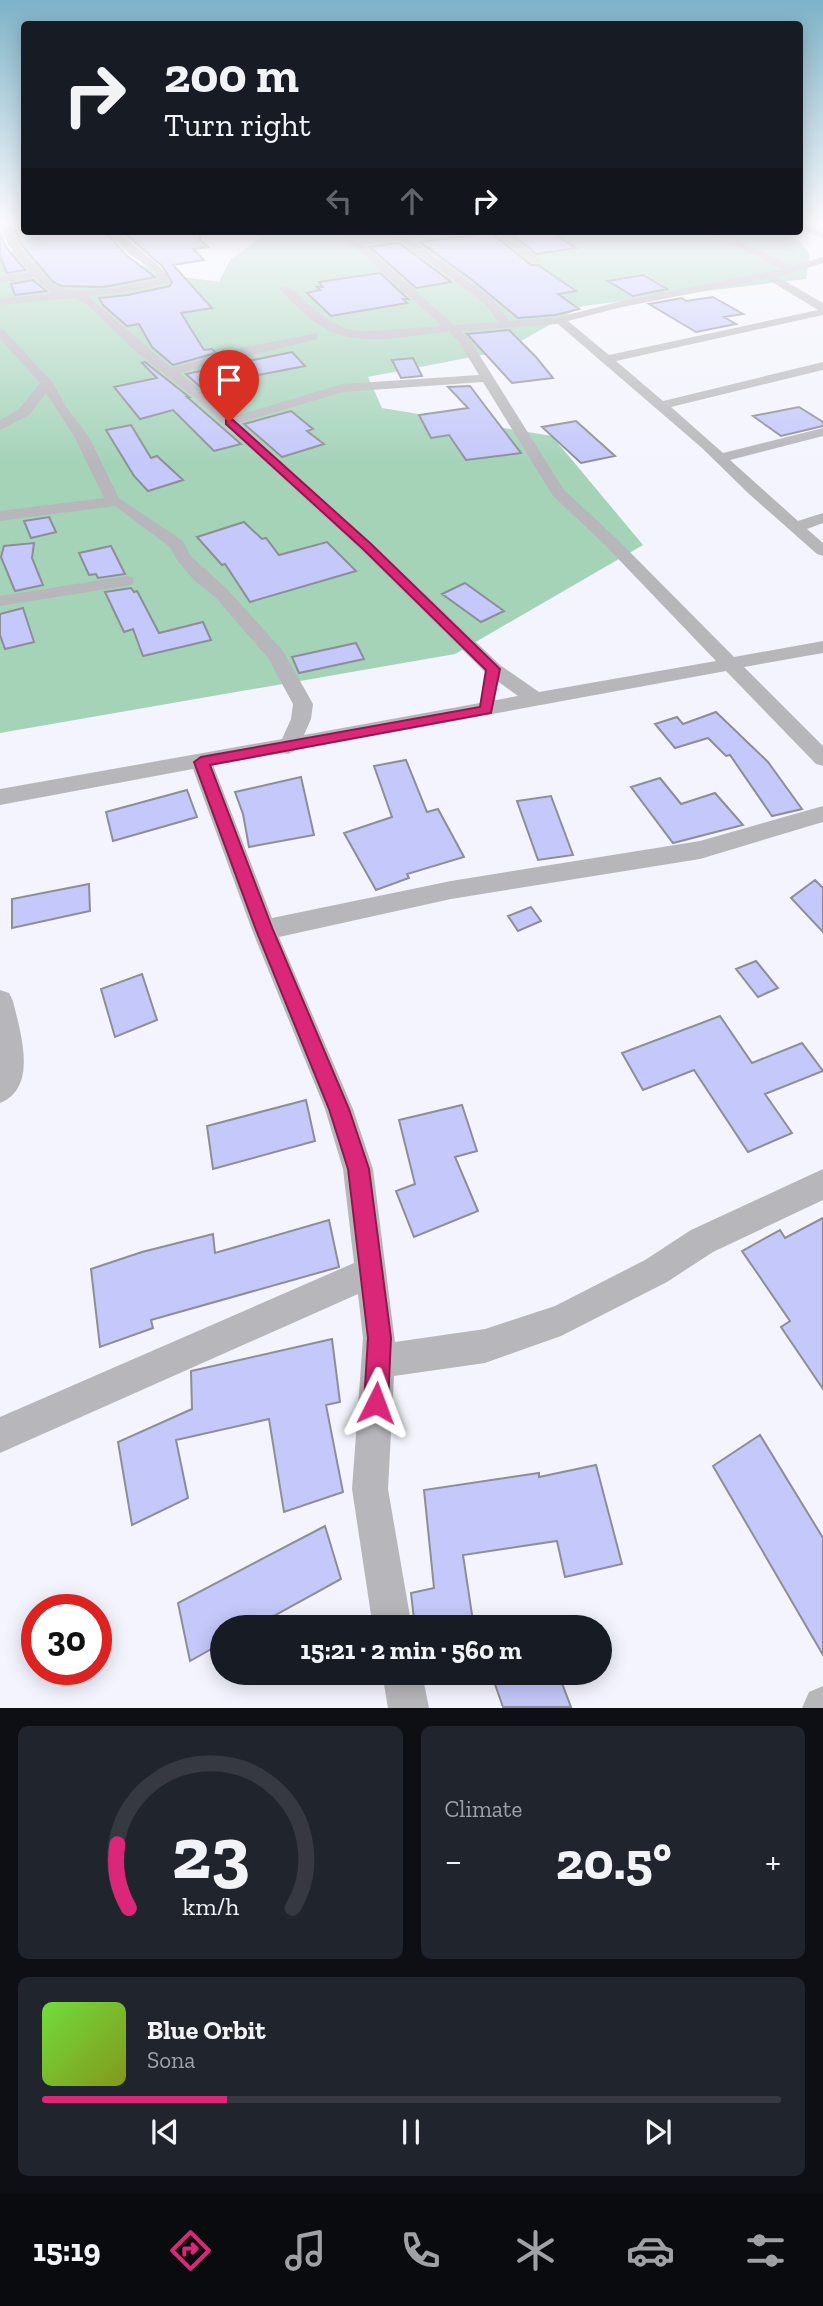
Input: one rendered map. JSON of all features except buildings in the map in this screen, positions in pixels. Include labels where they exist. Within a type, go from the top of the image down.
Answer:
[{"type":"street","points":[[94,305],[139,348],[229,422],[367,547],[493,669],[538,701]]},
{"type":"street","points":[[303,305],[326,325],[344,334],[366,335],[560,320],[619,305]]},
{"type":"street","points":[[425,305],[452,328],[472,351],[558,494],[639,570],[823,759]]},
{"type":"street","points":[[491,305],[507,325]]},
{"type":"street","points":[[606,360],[823,310]]},
{"type":"street","points":[[560,320],[823,551]]},
{"type":"street","points":[[0,332],[47,383],[61,409],[82,438],[113,501]]},
{"type":"street","points":[[170,372],[313,336]]},
{"type":"street","points":[[660,406],[823,366]]},
{"type":"street","points":[[229,422],[342,388],[487,378]]},
{"type":"street","points":[[0,426],[24,412],[47,383]]},
{"type":"street","points":[[720,458],[823,432]]},
{"type":"street","points":[[0,516],[113,501],[120,503],[177,544],[183,557],[201,577],[221,593],[276,655],[303,704],[301,719],[288,747]]},
{"type":"street","points":[[796,527],[823,518]]},
{"type":"street","points":[[0,601],[126,581]]},
{"type":"street","points":[[0,797],[288,747],[823,647]]},
{"type":"street","points":[[486,710],[493,669]]},
{"type":"street","points":[[201,762],[264,930],[339,1109],[358,1169],[379,1338],[370,1489],[391,1615]]},
{"type":"street","points":[[264,930],[451,890],[700,850],[823,814]]},
{"type":"street","points":[[0,1001],[10,1048],[9,1074],[5,1087],[0,1090]]},
{"type":"street","points":[[378,1361],[485,1346],[561,1320],[656,1271],[702,1241],[823,1184]]},
{"type":"street","points":[[0,1435],[371,1272]]},
{"type":"street","points":[[404,1685],[409,1707]]},
{"type":"green space","points":[[0,305],[594,305],[583,306],[503,351],[368,377],[382,408],[552,436],[643,545],[455,654],[0,733]]},
{"type":"route","points":[[229,422],[367,547],[493,669],[486,710],[201,762],[264,930],[339,1109],[358,1169],[379,1338],[376,1403]]}]
